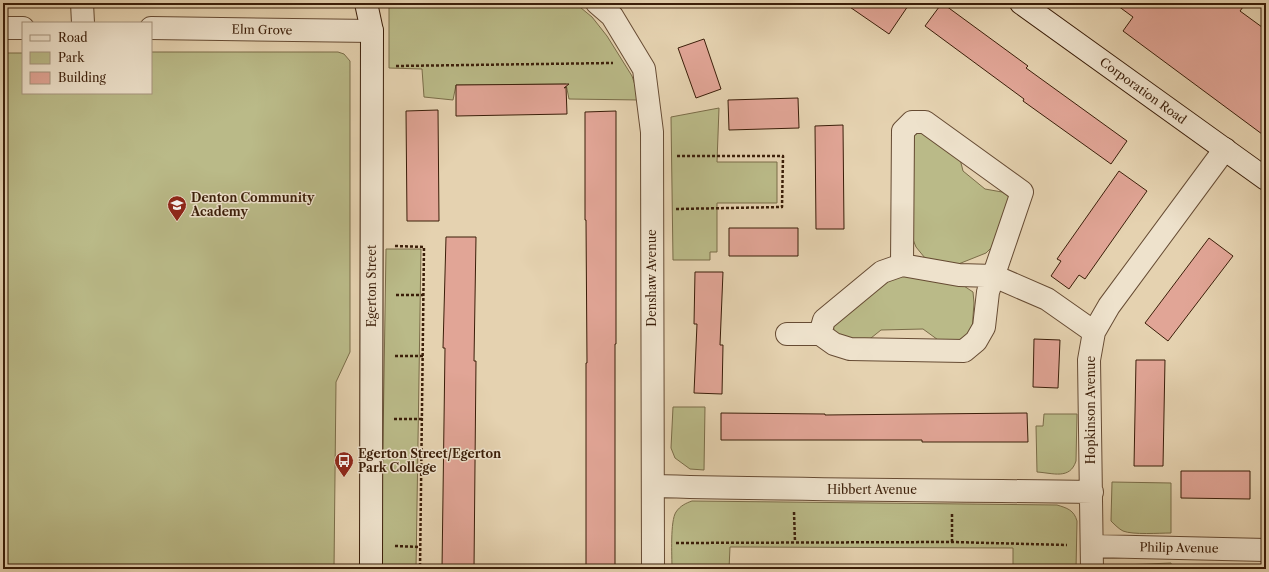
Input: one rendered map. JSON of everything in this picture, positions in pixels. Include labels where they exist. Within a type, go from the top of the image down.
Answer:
[{"type":"street","points":[[82,3],[83,22]]},
{"type":"street","name":"Egerton Street","points":[[366,3],[372,32],[371,569]]},
{"type":"street","name":"Denshaw Avenue","points":[[597,3],[612,16],[644,69],[652,132],[653,569]]},
{"type":"street","name":"Corporation Road","points":[[1021,3],[1266,179]]},
{"type":"street","points":[[3,28],[22,28]]},
{"type":"street","name":"Elm Grove","points":[[152,28],[372,32]]},
{"type":"street","points":[[787,334],[820,334],[834,344],[850,349],[964,351],[976,341],[984,327],[988,292],[1022,192],[925,122],[912,122],[903,131],[902,265]]},
{"type":"street","name":"Hopkinson Avenue","points":[[1092,569],[1089,360],[1094,332],[1109,306],[1225,150]]},
{"type":"street","points":[[820,334],[824,320],[882,272],[902,265],[959,275],[994,276],[1047,299],[1094,332]]},
{"type":"street","name":"Hibbert Avenue","points":[[653,486],[793,490],[1092,492]]},
{"type":"street","name":"Philip Avenue","points":[[1092,546],[1266,550]]},
{"type":"path","points":[[372,66],[640,63]]},
{"type":"path","points":[[652,156],[783,156],[782,207],[652,209]]},
{"type":"path","points":[[372,246],[424,247],[420,569]]},
{"type":"path","points":[[372,295],[423,295]]},
{"type":"path","points":[[793,490],[795,542]]},
{"type":"path","points":[[653,543],[952,542],[1092,546]]},
{"type":"green space","points":[[389,3],[575,3],[592,17],[607,36],[632,76],[640,100],[569,99],[566,84],[456,85],[453,100],[424,97],[422,69],[389,68]]},
{"type":"green space","name":"Denton Community Academy","points":[[152,52],[338,52],[344,54],[350,61],[350,352],[336,382],[334,569],[3,569],[3,53],[22,53],[22,94],[152,94]]},
{"type":"green space","points":[[719,108],[717,162],[777,162],[777,203],[717,203],[717,252],[710,252],[710,260],[673,260],[671,117]]},
{"type":"green space","points":[[921,132],[959,155],[963,171],[985,189],[1002,192],[1008,196],[1011,204],[997,242],[986,253],[956,265],[938,263],[925,258],[916,247],[912,237],[914,135]]},
{"type":"green space","points":[[386,249],[421,249],[416,569],[381,569]]},
{"type":"green space","points":[[908,274],[964,286],[973,292],[974,303],[972,330],[963,340],[945,345],[923,329],[881,330],[864,342],[841,338],[834,331],[833,321],[879,283]]},
{"type":"green space","points":[[673,407],[705,407],[704,470],[690,469],[675,458],[671,448]]},
{"type":"green space","points":[[1044,414],[1077,414],[1076,461],[1070,471],[1060,474],[1037,472],[1036,426],[1043,426]]},
{"type":"green space","points":[[1112,482],[1171,483],[1171,533],[1133,533],[1123,531],[1117,527],[1111,521]]},
{"type":"green space","points":[[692,501],[1057,505],[1070,510],[1076,517],[1076,569],[1013,569],[1013,548],[730,547],[729,569],[672,569],[674,516],[679,508]]},
{"type":"green space","points":[[1171,563],[1172,569],[1114,569],[1123,565]]},
{"type":"building","points":[[844,3],[910,3],[889,34]]},
{"type":"building","points":[[942,3],[1028,66],[1026,68],[1127,141],[1111,164],[1023,101],[1024,99],[925,26]]},
{"type":"building","points":[[1114,3],[1246,3],[1240,11],[1266,30],[1266,137],[1123,31],[1133,17]]},
{"type":"building","points":[[704,39],[721,89],[696,98],[678,48]]},
{"type":"building","points":[[569,84],[564,88],[566,87],[567,114],[456,116],[456,85]]},
{"type":"building","points":[[798,98],[799,128],[729,130],[728,100]]},
{"type":"building","points":[[438,110],[439,221],[407,221],[406,111]]},
{"type":"building","points":[[616,111],[615,569],[586,569],[587,363],[585,112]]},
{"type":"building","points":[[843,125],[844,229],[816,229],[815,126]]},
{"type":"building","points":[[1119,171],[1147,191],[1085,279],[1079,275],[1069,289],[1051,276],[1061,261],[1057,259]]},
{"type":"building","points":[[729,228],[798,228],[798,256],[729,256]]},
{"type":"building","points":[[446,237],[476,237],[474,361],[476,361],[474,569],[442,569],[445,348],[443,348]]},
{"type":"building","points":[[1209,238],[1233,256],[1168,341],[1145,323]]},
{"type":"building","points":[[695,272],[723,272],[720,345],[723,345],[722,394],[694,393],[697,324],[694,324]]},
{"type":"building","points":[[1034,339],[1060,340],[1058,388],[1033,387]]},
{"type":"building","points":[[1136,360],[1165,360],[1163,466],[1134,466]]},
{"type":"building","points":[[721,413],[825,415],[1027,413],[1028,442],[922,442],[922,440],[721,440]]},
{"type":"building","points":[[1181,471],[1250,471],[1250,499],[1181,498]]},
{"type":"place","name":"Denton Community Academy","points":[[177,222]]},
{"type":"place","name":"Egerton Street/Egerton Park College","points":[[344,478]]}]
